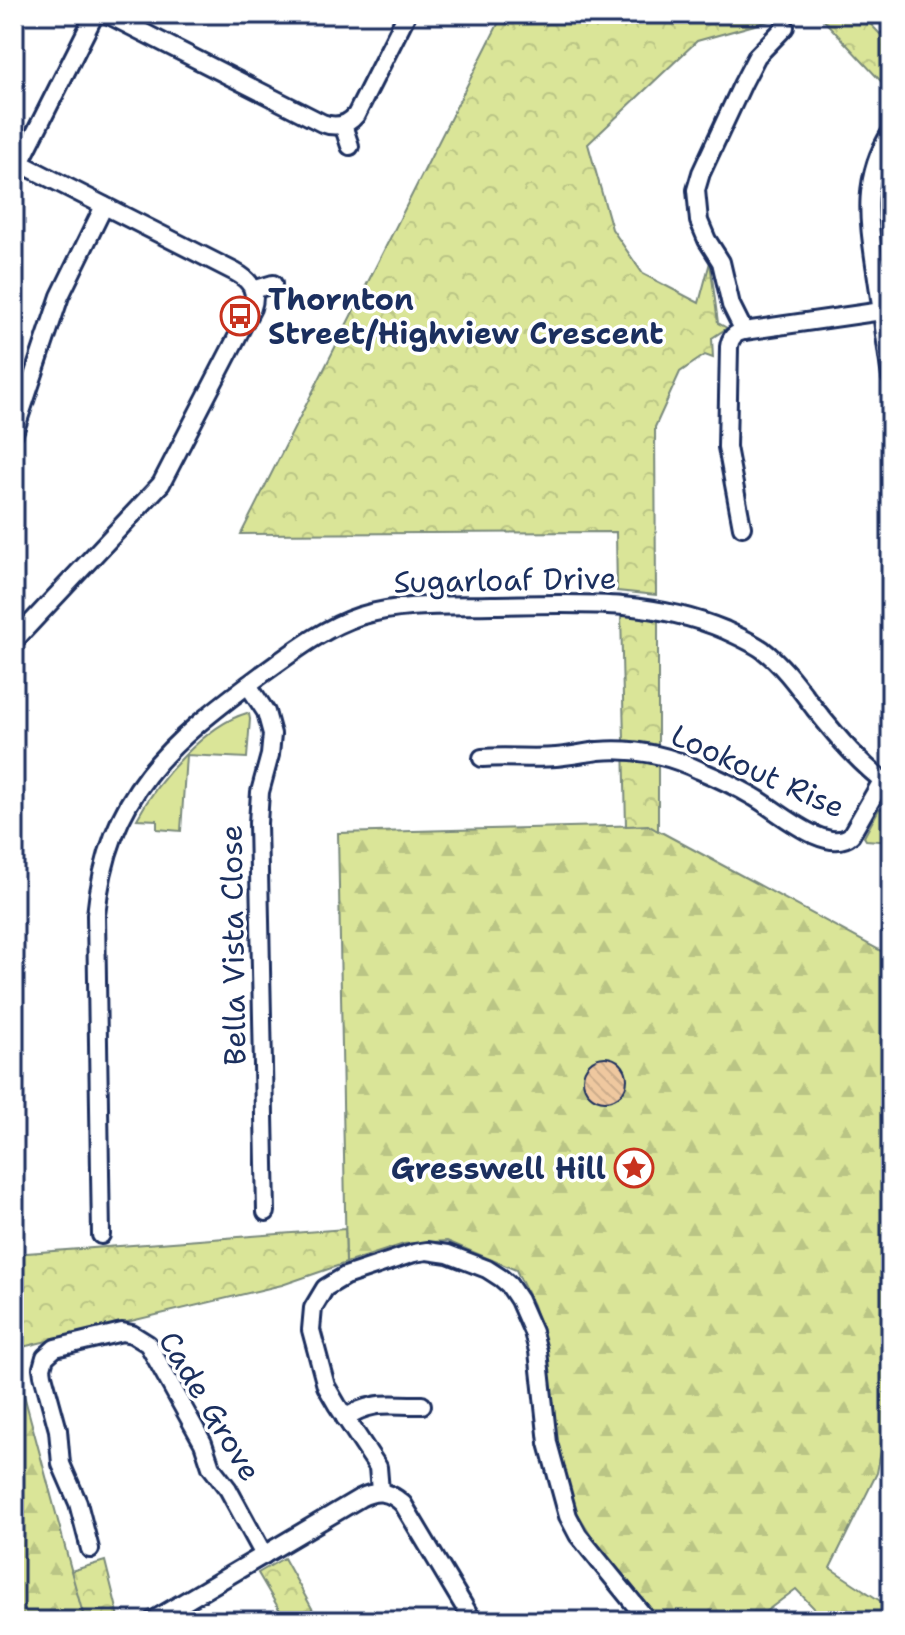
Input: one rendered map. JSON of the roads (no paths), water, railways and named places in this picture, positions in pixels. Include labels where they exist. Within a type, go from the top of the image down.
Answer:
[{"type":"street","points":[[14,641],[161,484],[254,301],[251,283],[243,276],[17,162],[95,14]]},
{"type":"street","points":[[107,14],[329,125],[343,125],[356,115],[407,14]]},
{"type":"street","points":[[744,331],[731,305],[721,262],[699,221],[696,190],[701,173],[757,56],[785,27]]},
{"type":"street","points":[[343,125],[350,146]]},
{"type":"street","points":[[891,132],[872,173],[868,203],[891,377]]},
{"type":"street","points":[[14,433],[22,383],[65,284],[104,206]]},
{"type":"street","points":[[253,290],[273,284]]},
{"type":"street","points":[[742,527],[729,463],[729,342],[735,334],[744,331],[882,311]]},
{"type":"street","name":"Sugarloaf Drive","points":[[101,1235],[95,925],[105,859],[119,821],[152,769],[186,734],[290,653],[325,632],[359,617],[406,607],[633,606],[678,614],[762,649],[796,683],[845,746],[887,784]]},
{"type":"street","name":"Bella Vista Close","points":[[248,685],[266,712],[272,734],[260,792],[258,823],[266,1212]]},
{"type":"street","name":"Lookout Rise","points":[[482,758],[551,757],[614,750],[667,757],[755,797],[800,828],[839,842],[851,835],[887,784]]},
{"type":"street","points":[[380,1491],[378,1467],[326,1386],[311,1330],[313,1308],[325,1288],[345,1276],[414,1253],[427,1251],[456,1256],[501,1278],[519,1300],[536,1341],[548,1443],[568,1516],[578,1535],[648,1621]]},
{"type":"street","name":"Cade Grove","points":[[90,1549],[78,1503],[61,1464],[58,1430],[43,1375],[43,1362],[55,1348],[128,1332],[141,1338],[152,1351],[203,1443],[211,1467],[228,1489],[264,1555]]},
{"type":"street","points":[[345,1418],[370,1405],[422,1405]]},
{"type":"street","points":[[152,1621],[360,1498],[380,1491],[393,1495],[403,1504],[473,1621]]},
{"type":"place","name":"Thornton Street/Highview Crescent","points":[[240,316]]},
{"type":"place","name":"Gresswell Hill","points":[[634,1168]]}]
